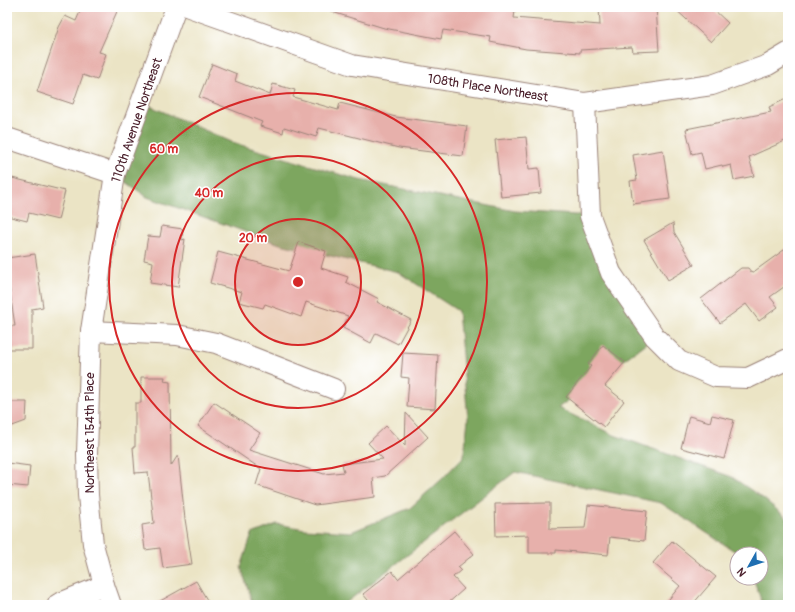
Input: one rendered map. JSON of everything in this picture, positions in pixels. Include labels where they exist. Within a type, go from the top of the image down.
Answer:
[{"type":"street","name":"110th Avenue Northeast","points":[[90,331],[115,174],[176,7]]},
{"type":"street","name":"108th Place Northeast","points":[[189,7],[352,64],[585,103],[712,85],[768,65],[788,53]]},
{"type":"street","points":[[585,103],[590,216],[611,273],[655,337],[679,361],[716,377],[748,378],[788,359]]},
{"type":"street","points":[[7,138],[115,174]]},
{"type":"street","points":[[90,331],[177,335],[216,342],[334,389]]},
{"type":"street","name":"Northeast 154th Place","points":[[90,331],[87,454],[88,495],[93,544],[111,605]]},
{"type":"street","points":[[58,604],[104,585]]},
{"type":"green space","points":[[141,102],[234,143],[359,180],[515,211],[590,216],[655,337],[558,408],[614,435],[732,477],[764,499],[788,519],[788,605],[763,605],[756,586],[769,586],[769,546],[729,546],[729,547],[661,503],[515,472],[343,605],[253,605],[241,567],[252,534],[277,524],[305,529],[351,532],[410,508],[442,479],[464,456],[468,419],[458,311],[398,272],[280,244],[147,197],[115,174]]},
{"type":"building","points":[[82,7],[119,7],[99,52],[106,54],[97,80],[83,75],[73,104],[37,92],[59,27],[65,16],[76,21]]},
{"type":"building","points":[[332,7],[488,7],[515,11],[514,18],[600,25],[599,7],[656,7],[659,51],[633,52],[632,47],[580,50],[580,53],[526,49],[490,42],[491,37],[443,30],[441,39],[384,28],[332,12]]},
{"type":"building","points":[[673,7],[711,7],[728,23],[711,42]]},
{"type":"building","points":[[212,64],[237,74],[235,81],[270,95],[273,84],[295,90],[293,97],[338,110],[340,103],[396,117],[467,126],[463,156],[399,148],[319,128],[316,137],[284,127],[283,133],[260,126],[262,122],[199,97]]},
{"type":"building","points":[[788,98],[788,149],[785,141],[749,157],[754,176],[734,180],[731,165],[723,167],[722,165],[705,169],[701,152],[692,154],[686,129],[771,112],[769,107]]},
{"type":"building","points":[[526,137],[529,169],[539,168],[541,193],[501,197],[495,140]]},
{"type":"building","points":[[663,150],[670,199],[633,204],[630,181],[637,180],[633,155]]},
{"type":"building","points":[[12,178],[65,191],[58,220],[29,213],[27,221],[7,216],[7,198]]},
{"type":"building","points":[[673,223],[674,232],[694,265],[668,280],[644,240]]},
{"type":"building","points":[[162,226],[183,229],[182,240],[185,239],[178,287],[150,283],[153,262],[144,260],[148,236],[160,237]]},
{"type":"building","points":[[299,242],[326,251],[321,268],[348,277],[346,282],[379,299],[377,302],[411,320],[398,344],[376,333],[371,343],[343,328],[348,316],[306,302],[301,317],[265,304],[263,308],[239,302],[242,292],[210,283],[218,252],[289,271]]},
{"type":"building","points":[[788,247],[788,284],[770,297],[778,307],[759,321],[746,304],[720,323],[701,299],[741,268],[748,268],[752,273]]},
{"type":"building","points":[[35,254],[43,307],[32,309],[32,349],[7,349],[8,326],[15,326],[7,272],[7,258]]},
{"type":"building","points":[[603,345],[625,362],[605,386],[624,401],[604,427],[566,397],[591,366],[588,364]]},
{"type":"building","points":[[403,353],[438,355],[435,409],[407,407],[409,378],[401,377]]},
{"type":"building","points":[[141,377],[165,377],[164,381],[170,382],[171,466],[178,455],[185,519],[192,564],[163,568],[160,548],[145,550],[142,525],[154,523],[148,472],[135,473],[133,447],[135,447],[135,403],[141,403]]},
{"type":"building","points":[[7,402],[27,402],[26,421],[7,428]]},
{"type":"building","points":[[214,402],[260,433],[249,450],[324,474],[344,472],[342,464],[383,459],[368,443],[386,426],[405,446],[406,413],[428,437],[385,476],[373,478],[375,497],[315,505],[256,485],[261,469],[198,426]]},
{"type":"building","points":[[712,415],[734,420],[724,459],[681,448],[689,416],[710,422]]},
{"type":"building","points":[[7,463],[30,466],[28,487],[7,485]]},
{"type":"building","points":[[550,503],[550,529],[585,528],[588,505],[647,511],[644,541],[610,537],[608,555],[556,550],[556,553],[529,553],[529,535],[496,536],[495,504]]},
{"type":"building","points":[[454,531],[474,554],[458,567],[461,570],[453,577],[464,589],[446,605],[372,605],[363,594],[392,571],[398,579]]},
{"type":"building","points":[[672,541],[716,577],[692,605],[664,605],[680,586],[653,563]]},
{"type":"building","points":[[196,581],[210,605],[153,605]]}]
